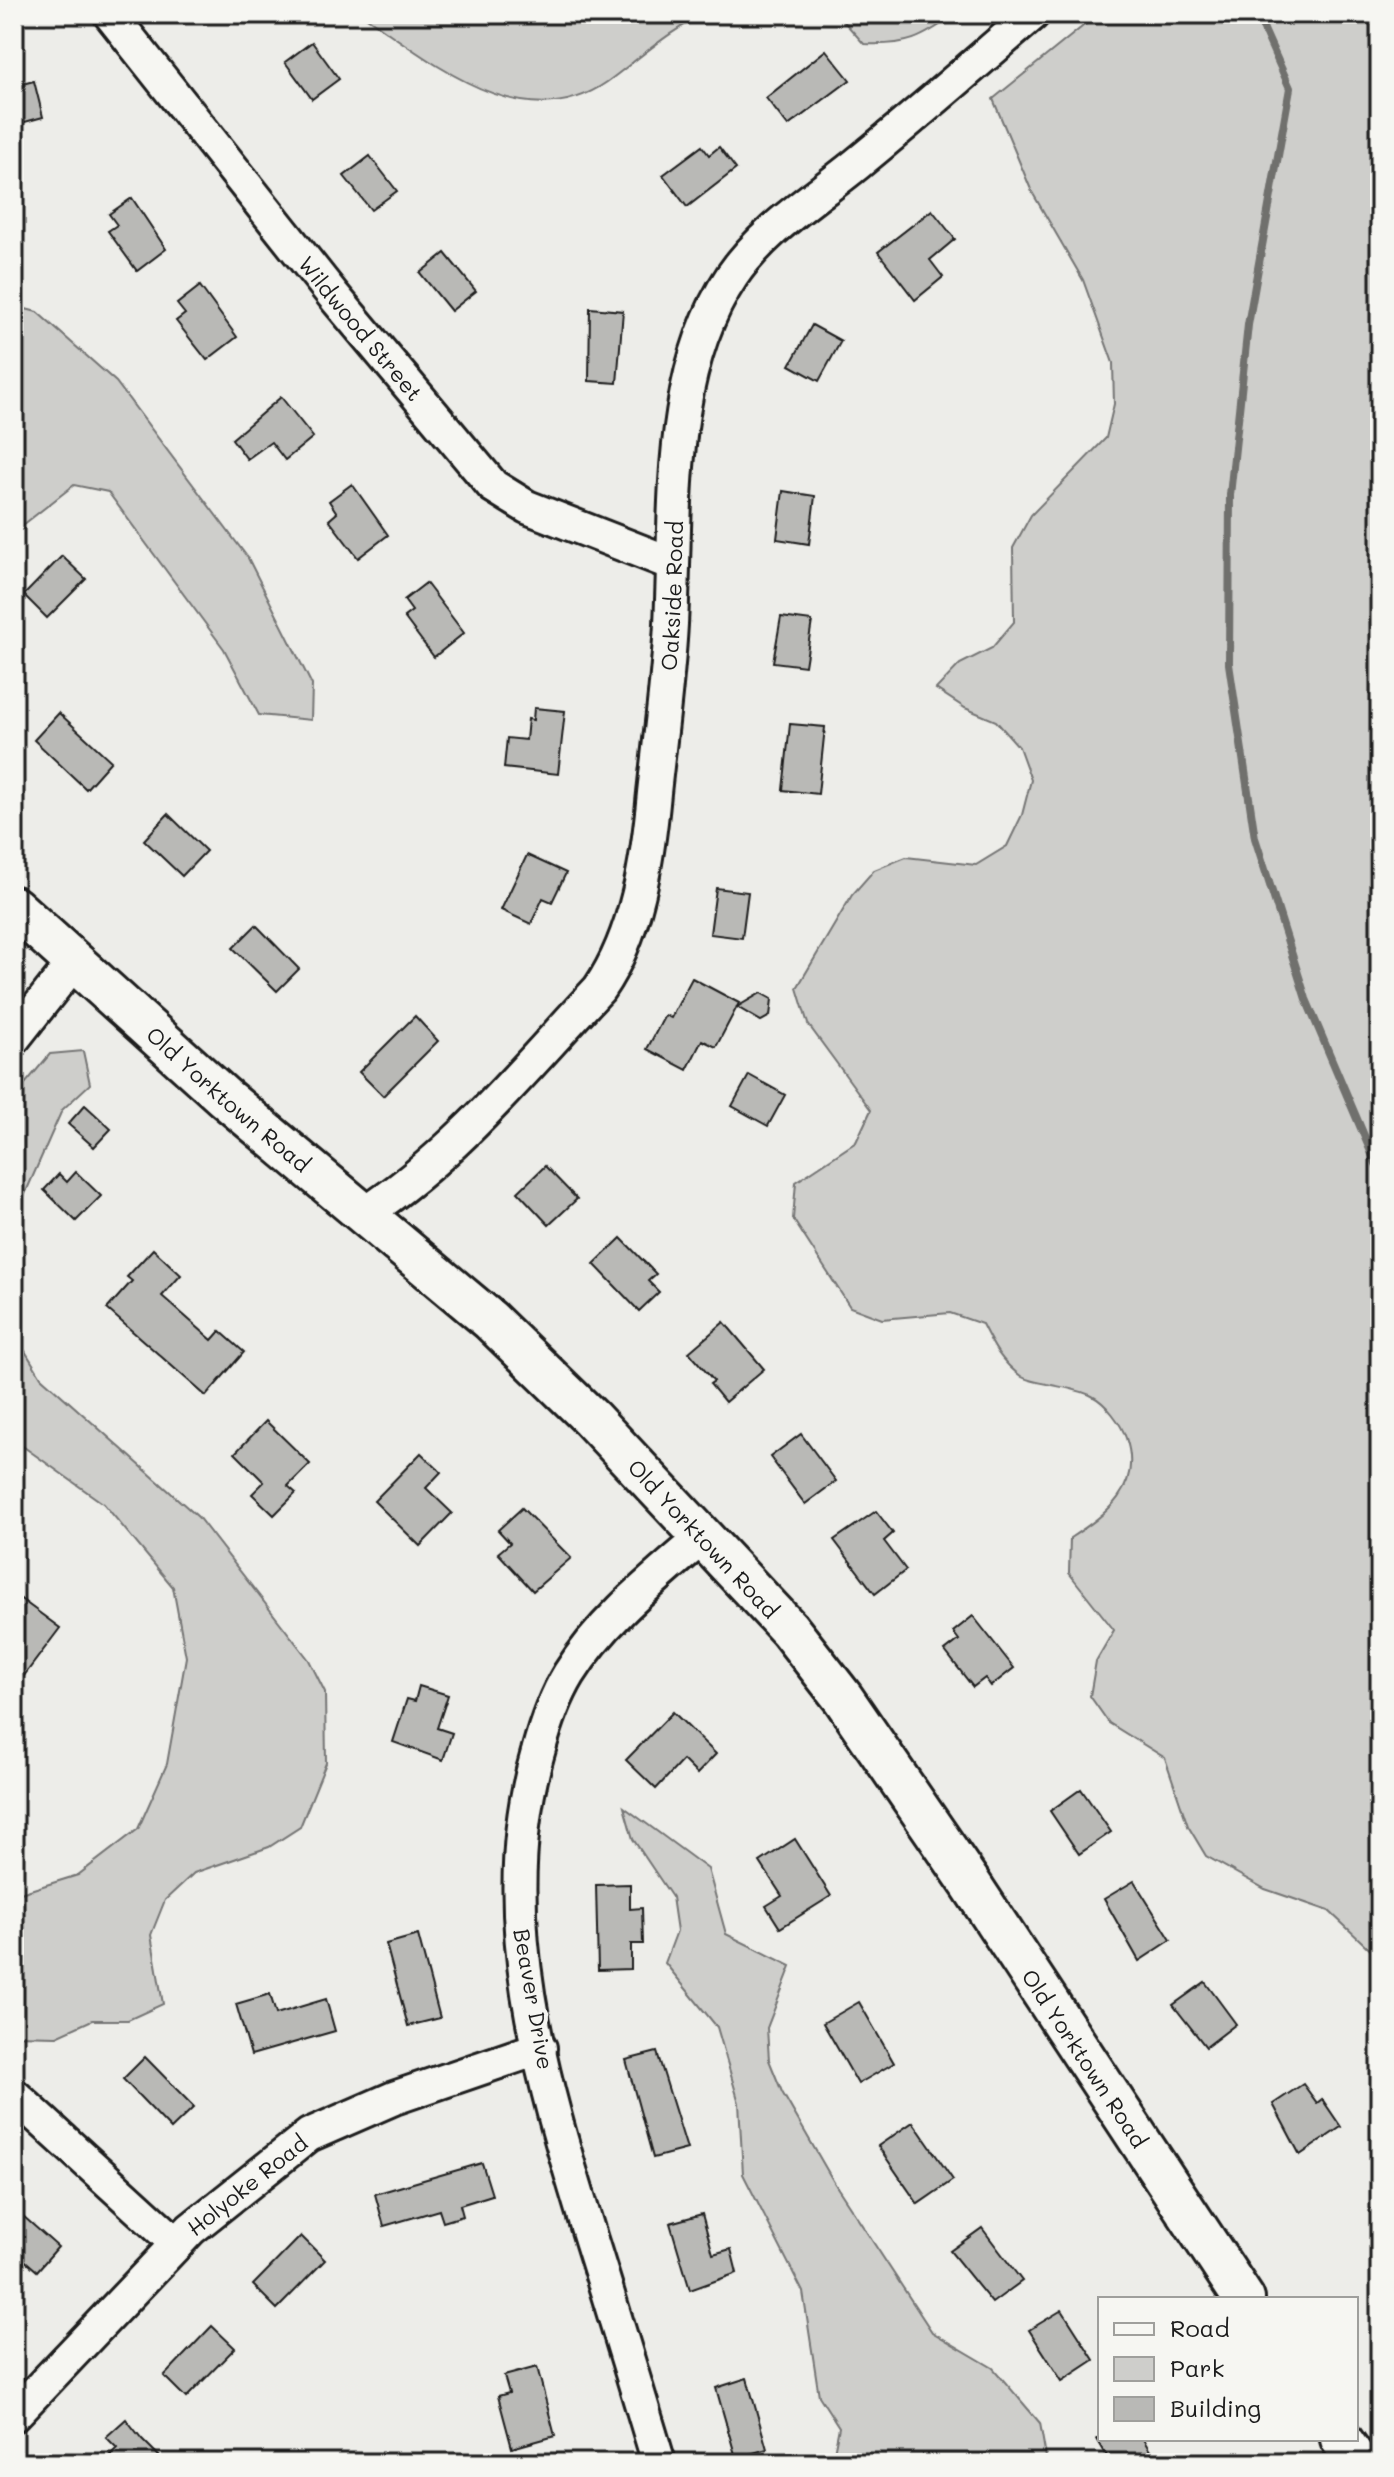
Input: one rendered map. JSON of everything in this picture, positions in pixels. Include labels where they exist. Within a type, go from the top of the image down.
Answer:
[{"type":"main road","name":"Old Yorktown Road","points":[[14,907],[224,1097],[490,1320],[704,1536],[789,1629],[843,1698],[970,1883],[1243,2297]]},
{"type":"main road","points":[[1342,2441],[1358,2463]]},
{"type":"street","name":"Wildwood Street","points":[[110,14],[333,295],[493,486],[527,507],[673,564]]},
{"type":"street","name":"Oakside Road","points":[[366,1213],[411,1183],[446,1153],[599,989],[617,963],[649,849],[671,626],[683,420],[694,359],[707,320],[733,276],[764,236],[857,165],[1033,14]]},
{"type":"street","points":[[14,1038],[74,962]]},
{"type":"street","name":"Beaver Drive","points":[[659,2463],[566,2156],[540,2048],[521,1951],[517,1869],[524,1798],[544,1729],[569,1674],[620,1611],[704,1536]]},
{"type":"street","name":"Holyoke Road","points":[[14,2415],[177,2244],[309,2135],[394,2098],[540,2048]]},
{"type":"street","points":[[14,2095],[177,2244]]},
{"type":"green space","points":[[361,14],[708,14],[669,35],[607,82],[575,98],[543,103],[511,99],[479,88],[447,72]]},
{"type":"green space","points":[[833,14],[956,14],[913,39],[864,44],[840,17]]},
{"type":"green space","points":[[1098,14],[1380,14],[1380,1959],[1329,1911],[1265,1889],[1206,1856],[1188,1826],[1165,1758],[1109,1723],[1090,1696],[1096,1661],[1114,1630],[1069,1573],[1070,1538],[1108,1509],[1126,1485],[1130,1455],[1124,1432],[1112,1414],[1103,1403],[1084,1393],[1022,1377],[998,1353],[982,1324],[950,1313],[882,1319],[850,1307],[793,1219],[796,1182],[856,1142],[871,1110],[808,1024],[797,988],[852,895],[874,870],[906,857],[976,865],[1007,846],[1022,815],[1031,780],[1019,747],[996,721],[965,708],[936,689],[960,664],[992,648],[1014,622],[1013,548],[1031,515],[1106,438],[1114,404],[1113,363],[1083,280],[1032,192],[993,99]]},
{"type":"green space","points":[[14,306],[37,312],[116,382],[248,558],[312,685],[311,720],[259,715],[224,649],[108,492],[74,485],[14,532]]},
{"type":"green space","points":[[83,1051],[90,1084],[62,1110],[14,1219],[14,1097],[50,1054]]},
{"type":"green space","points":[[14,1333],[41,1377],[198,1517],[309,1660],[325,1692],[326,1763],[300,1827],[269,1847],[194,1873],[165,1900],[151,1935],[163,2004],[128,2020],[92,2020],[57,2036],[14,2035],[14,1895],[78,1875],[138,1829],[167,1764],[186,1657],[173,1587],[104,1504],[14,1440]]},
{"type":"green space","points":[[624,1807],[708,1869],[726,1934],[791,1966],[767,2028],[769,2060],[782,2092],[835,2184],[932,2332],[993,2368],[1040,2423],[1047,2463],[832,2463],[839,2427],[819,2396],[803,2292],[743,2174],[739,2103],[717,2027],[665,1963],[677,1931],[672,1897],[633,1839]]},
{"type":"building","points":[[312,42],[339,79],[312,99],[285,62]]},
{"type":"building","points":[[826,50],[850,80],[788,126],[766,98]]},
{"type":"building","points":[[34,81],[43,117],[14,125],[14,86]]},
{"type":"building","points":[[702,146],[709,155],[719,147],[736,169],[687,207],[663,175]]},
{"type":"building","points":[[370,156],[397,191],[371,210],[344,176]]},
{"type":"building","points":[[132,198],[166,249],[137,271],[108,231],[117,225],[109,214]]},
{"type":"building","points":[[932,210],[955,239],[930,260],[943,277],[915,300],[878,252]]},
{"type":"building","points":[[445,253],[476,291],[451,311],[420,273]]},
{"type":"building","points":[[200,286],[237,337],[207,360],[176,321],[185,314],[177,304]]},
{"type":"building","points":[[590,308],[623,311],[617,383],[589,381]]},
{"type":"building","points":[[812,325],[841,341],[819,381],[790,365]]},
{"type":"building","points":[[281,397],[313,437],[285,460],[271,442],[247,459],[232,439]]},
{"type":"building","points":[[352,484],[388,535],[358,558],[329,520],[337,513],[329,501]]},
{"type":"building","points":[[783,491],[815,496],[809,544],[777,539]]},
{"type":"building","points":[[62,556],[86,579],[47,618],[24,595]]},
{"type":"building","points":[[426,583],[464,633],[434,657],[404,617],[412,611],[404,600]]},
{"type":"building","points":[[781,617],[812,621],[805,666],[773,662]]},
{"type":"building","points":[[534,708],[565,711],[558,774],[504,768],[507,738],[526,740],[528,719],[533,720]]},
{"type":"building","points":[[59,713],[111,761],[86,789],[34,740]]},
{"type":"building","points":[[790,724],[825,727],[818,794],[783,790]]},
{"type":"building","points":[[168,814],[206,851],[182,876],[144,840]]},
{"type":"building","points":[[527,855],[566,873],[552,902],[543,898],[531,924],[501,910]]},
{"type":"building","points":[[716,888],[748,892],[742,938],[710,934]]},
{"type":"building","points":[[256,925],[299,969],[277,991],[233,948]]},
{"type":"building","points":[[692,978],[739,1003],[716,1047],[702,1040],[687,1070],[647,1049],[665,1015],[671,1018]]},
{"type":"building","points":[[761,993],[772,999],[770,1016],[761,1021],[737,1007]]},
{"type":"building","points":[[415,1016],[438,1041],[383,1096],[359,1072]]},
{"type":"building","points":[[749,1075],[785,1095],[768,1126],[732,1106]]},
{"type":"building","points":[[85,1105],[111,1129],[94,1147],[68,1124]]},
{"type":"building","points":[[545,1166],[577,1199],[549,1225],[518,1192]]},
{"type":"building","points":[[76,1172],[101,1196],[76,1221],[44,1190],[59,1174],[67,1182]]},
{"type":"building","points":[[621,1238],[656,1274],[648,1281],[659,1292],[639,1311],[594,1264]]},
{"type":"building","points":[[153,1249],[181,1275],[162,1296],[212,1340],[220,1331],[244,1352],[206,1396],[107,1309],[132,1281],[127,1277]]},
{"type":"building","points":[[724,1322],[764,1369],[725,1402],[710,1384],[714,1381],[689,1352]]},
{"type":"building","points":[[266,1421],[310,1464],[288,1486],[296,1493],[274,1515],[252,1494],[264,1482],[235,1453]]},
{"type":"building","points":[[801,1434],[836,1481],[805,1504],[770,1457]]},
{"type":"building","points":[[421,1453],[441,1472],[426,1488],[452,1513],[420,1546],[374,1501]]},
{"type":"building","points":[[522,1508],[571,1558],[533,1591],[498,1553],[510,1543],[498,1530]]},
{"type":"building","points":[[876,1511],[893,1533],[884,1541],[906,1570],[875,1594],[834,1540]]},
{"type":"building","points":[[14,1594],[60,1628],[14,1689]]},
{"type":"building","points":[[973,1616],[1014,1668],[991,1686],[985,1678],[973,1687],[945,1651],[959,1640],[953,1632]]},
{"type":"building","points":[[419,1686],[448,1695],[437,1728],[452,1733],[443,1760],[393,1742],[407,1699],[415,1701]]},
{"type":"building","points":[[673,1712],[716,1754],[697,1774],[683,1760],[656,1789],[626,1760]]},
{"type":"building","points":[[1081,1789],[1111,1832],[1079,1854],[1050,1811]]},
{"type":"building","points":[[795,1839],[831,1896],[780,1928],[766,1906],[782,1896],[760,1862]]},
{"type":"building","points":[[1134,1881],[1171,1940],[1139,1961],[1104,1899]]},
{"type":"building","points":[[630,1884],[630,1909],[642,1908],[643,1944],[631,1944],[631,1969],[598,1970],[596,1885]]},
{"type":"building","points":[[418,1935],[440,2018],[408,2026],[386,1944]]},
{"type":"building","points":[[1205,1982],[1236,2024],[1206,2047],[1173,2005]]},
{"type":"building","points":[[270,1994],[276,2014],[326,1999],[335,2031],[251,2055],[236,2004]]},
{"type":"building","points":[[859,2002],[894,2063],[858,2084],[823,2023]]},
{"type":"building","points":[[657,2052],[687,2149],[653,2158],[626,2060]]},
{"type":"building","points":[[145,2057],[194,2107],[171,2129],[123,2079]]},
{"type":"building","points":[[1303,2084],[1317,2103],[1322,2099],[1341,2127],[1300,2155],[1273,2104]]},
{"type":"building","points":[[913,2122],[953,2180],[918,2204],[878,2146]]},
{"type":"building","points":[[482,2163],[492,2195],[460,2205],[463,2216],[443,2222],[439,2210],[384,2226],[375,2194]]},
{"type":"building","points":[[14,2208],[58,2247],[37,2271],[14,2251]]},
{"type":"building","points":[[702,2214],[713,2254],[731,2249],[737,2273],[690,2290],[670,2223]]},
{"type":"building","points":[[982,2228],[1022,2281],[992,2303],[950,2251]]},
{"type":"building","points":[[301,2236],[325,2260],[277,2309],[253,2285]]},
{"type":"building","points":[[1062,2310],[1094,2360],[1062,2381],[1029,2330]]},
{"type":"building","points":[[212,2326],[235,2348],[186,2398],[164,2376]]},
{"type":"building","points":[[537,2367],[555,2436],[512,2448],[498,2396],[509,2393],[504,2376]]},
{"type":"building","points":[[747,2378],[767,2449],[736,2458],[716,2388]]},
{"type":"building","points":[[126,2419],[166,2463],[102,2463],[117,2448],[106,2437]]},
{"type":"building","points":[[1098,2441],[1144,2441],[1157,2463],[1111,2463]]},
{"type":"waterway","points":[[1257,14],[1290,88],[1248,325],[1230,495],[1229,664],[1255,838],[1306,999],[1380,1173]]}]
